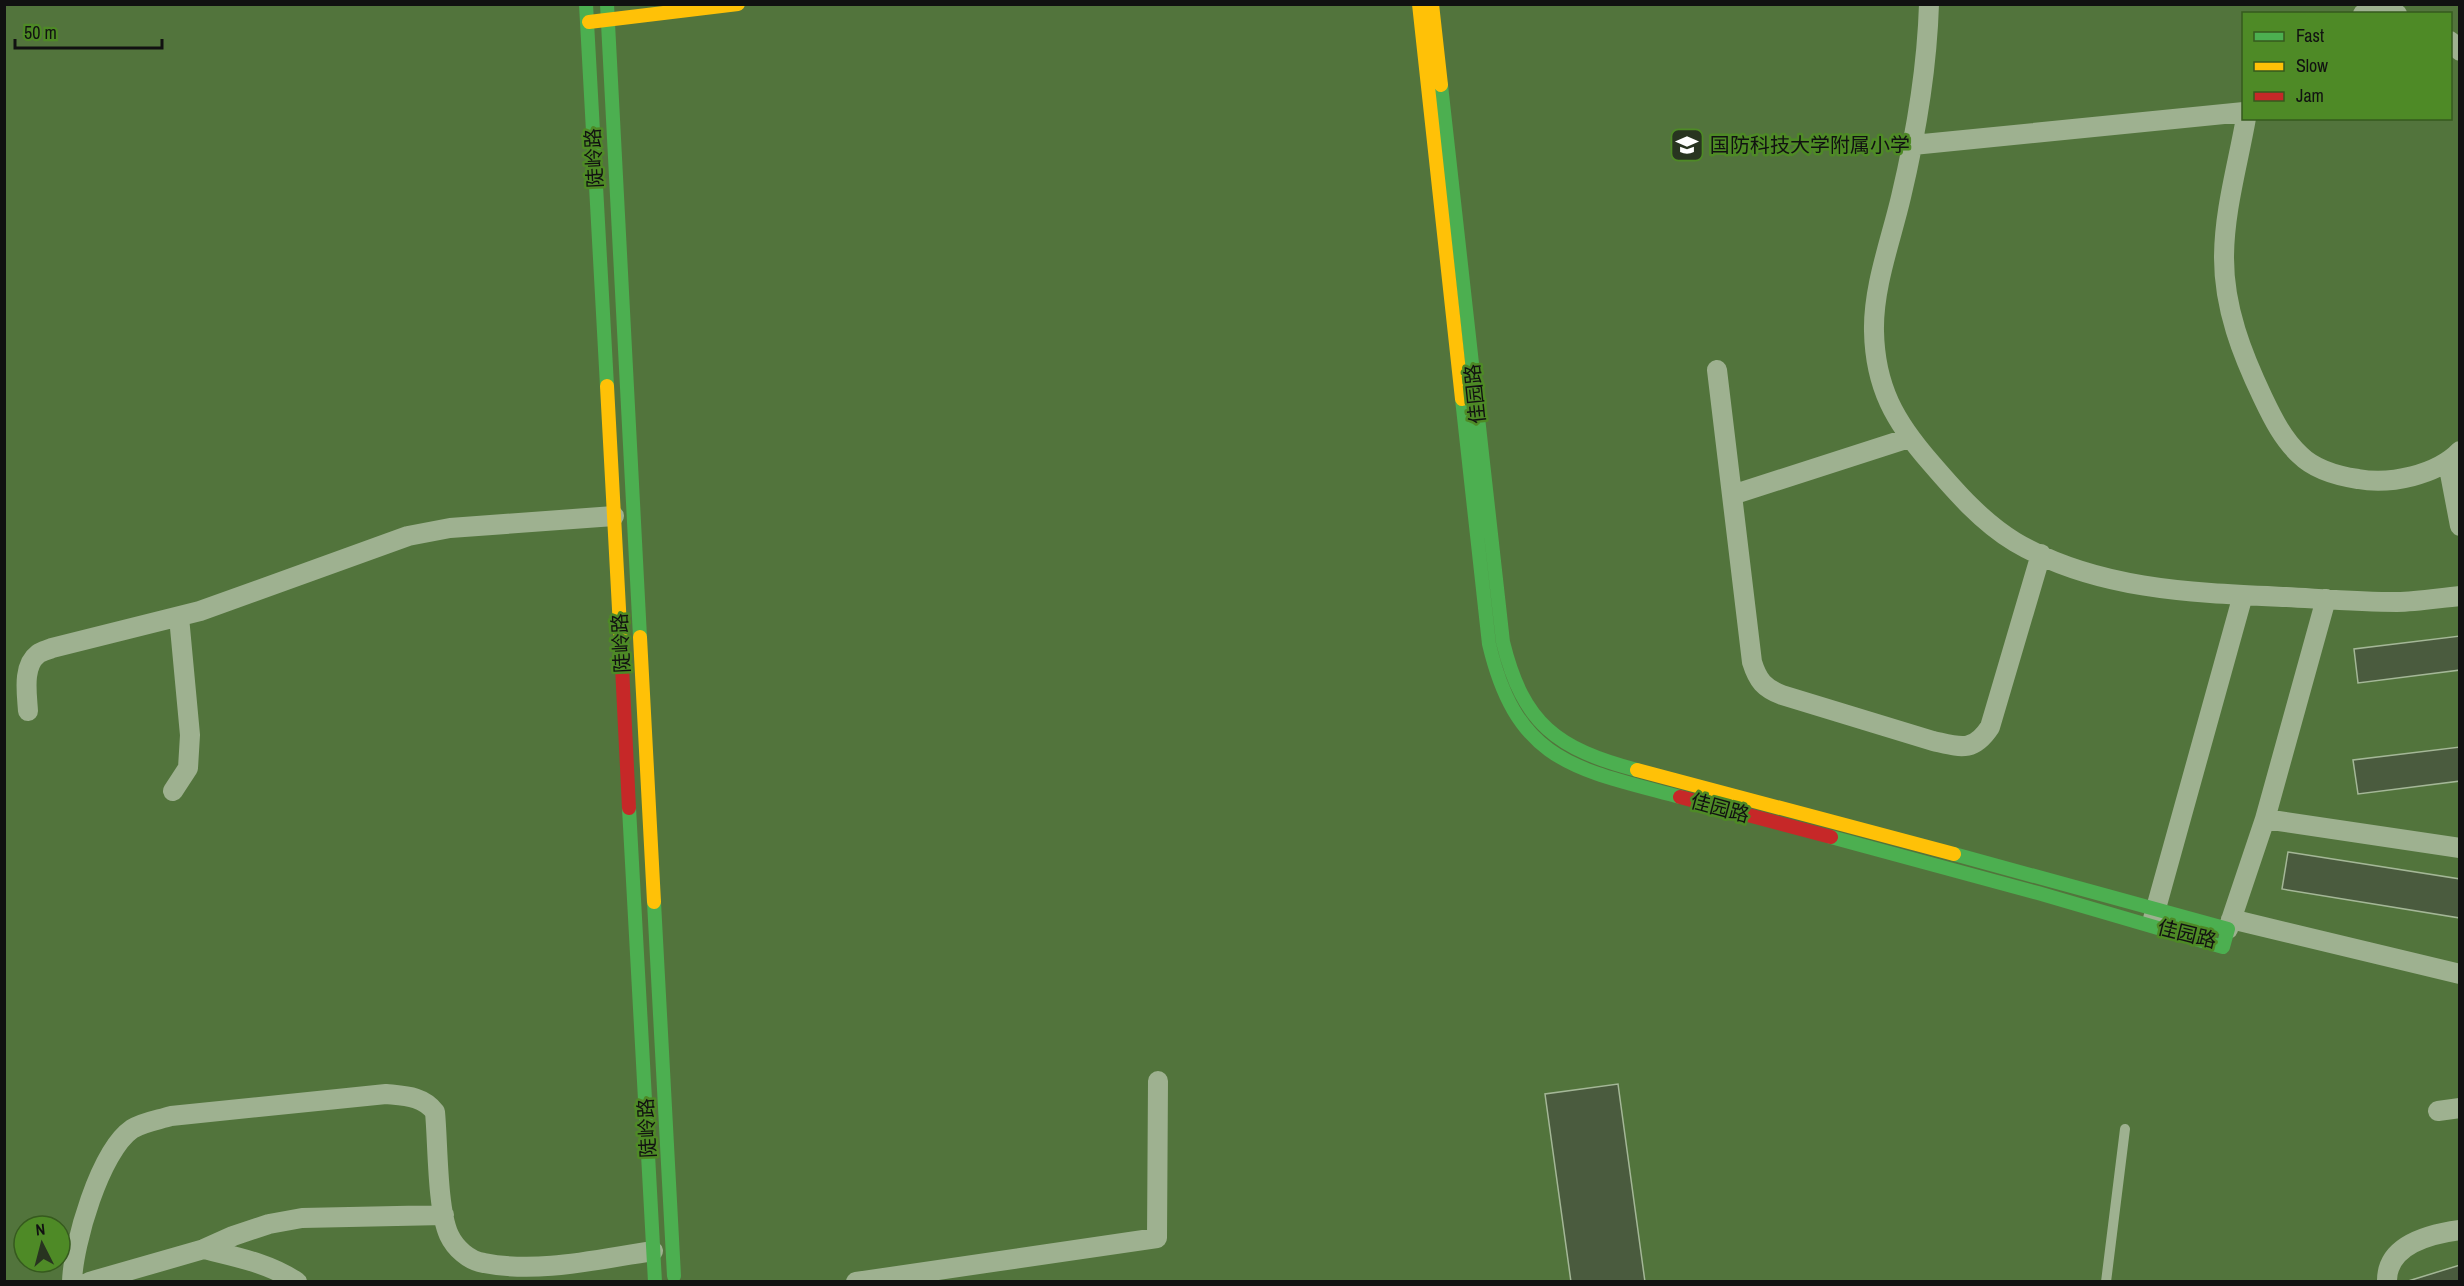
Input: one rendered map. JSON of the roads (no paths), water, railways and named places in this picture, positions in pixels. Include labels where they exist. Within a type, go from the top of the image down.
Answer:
[{"type":"street","name":"陡岭路","points":[[586,4],[655,1281]]},
{"type":"street","name":"陡岭路","points":[[607,4],[675,1281]]},
{"type":"street","points":[[586,22],[738,4]]},
{"type":"street","name":"佳园路","points":[[1419,4],[1489,644],[1498,683],[1508,705],[1524,725],[1542,745],[1566,762],[1599,775],[2153,917]]},
{"type":"street","name":"佳园路","points":[[1432,4],[1501,630],[1513,681],[1521,698],[1534,716],[1554,737],[1571,748],[1604,761],[2153,917],[2223,947],[2230,924]]},
{"type":"street","points":[[1929,4],[1913,145],[1878,292],[1874,330],[1878,368],[1887,402],[1909,438],[1955,492],[1983,518],[2015,542],[2060,564],[2114,580],[2180,590],[2326,599],[2399,602],[2460,596]]},
{"type":"street","points":[[1913,145],[2242,112]]},
{"type":"street","points":[[2246,120],[2226,225],[2224,260],[2227,293],[2242,355],[2280,433],[2301,457],[2333,475],[2374,482],[2426,473],[2454,457],[2460,526]]},
{"type":"street","points":[[1717,370],[1752,662],[1759,682],[1782,695],[1958,746],[1971,745],[1982,740],[1990,727],[2041,555]]},
{"type":"street","points":[[1732,495],[1909,438]]},
{"type":"street","points":[[28,711],[27,677],[30,665],[38,654],[52,648],[200,611],[408,536],[450,528],[614,516]]},
{"type":"street","points":[[2153,917],[2243,595]]},
{"type":"street","points":[[2326,599],[2265,819],[2230,924],[2460,974]]},
{"type":"street","points":[[173,791],[188,768],[190,735],[179,617]]},
{"type":"street","points":[[2265,819],[2460,848]]},
{"type":"street","points":[[856,1281],[1157,1238],[1158,1081]]},
{"type":"street","points":[[72,1281],[73,1264],[83,1222],[115,1146],[132,1129],[171,1116],[386,1094],[408,1096],[428,1103],[435,1112],[444,1215],[449,1235],[462,1253],[482,1263],[542,1267],[653,1251]]},
{"type":"street","points":[[2438,1111],[2460,1108]]},
{"type":"street","points":[[89,1281],[204,1249],[269,1224],[302,1218],[444,1215]]},
{"type":"street","points":[[2387,1281],[2386,1270],[2392,1260],[2404,1249],[2423,1237],[2460,1230]]},
{"type":"street","points":[[204,1249],[246,1259],[283,1272],[297,1281]]},
{"type":"lane","points":[[2106,1281],[2125,1129]]},
{"type":"place","name":"国防科技大学附属小学","points":[[1687,145]]}]
